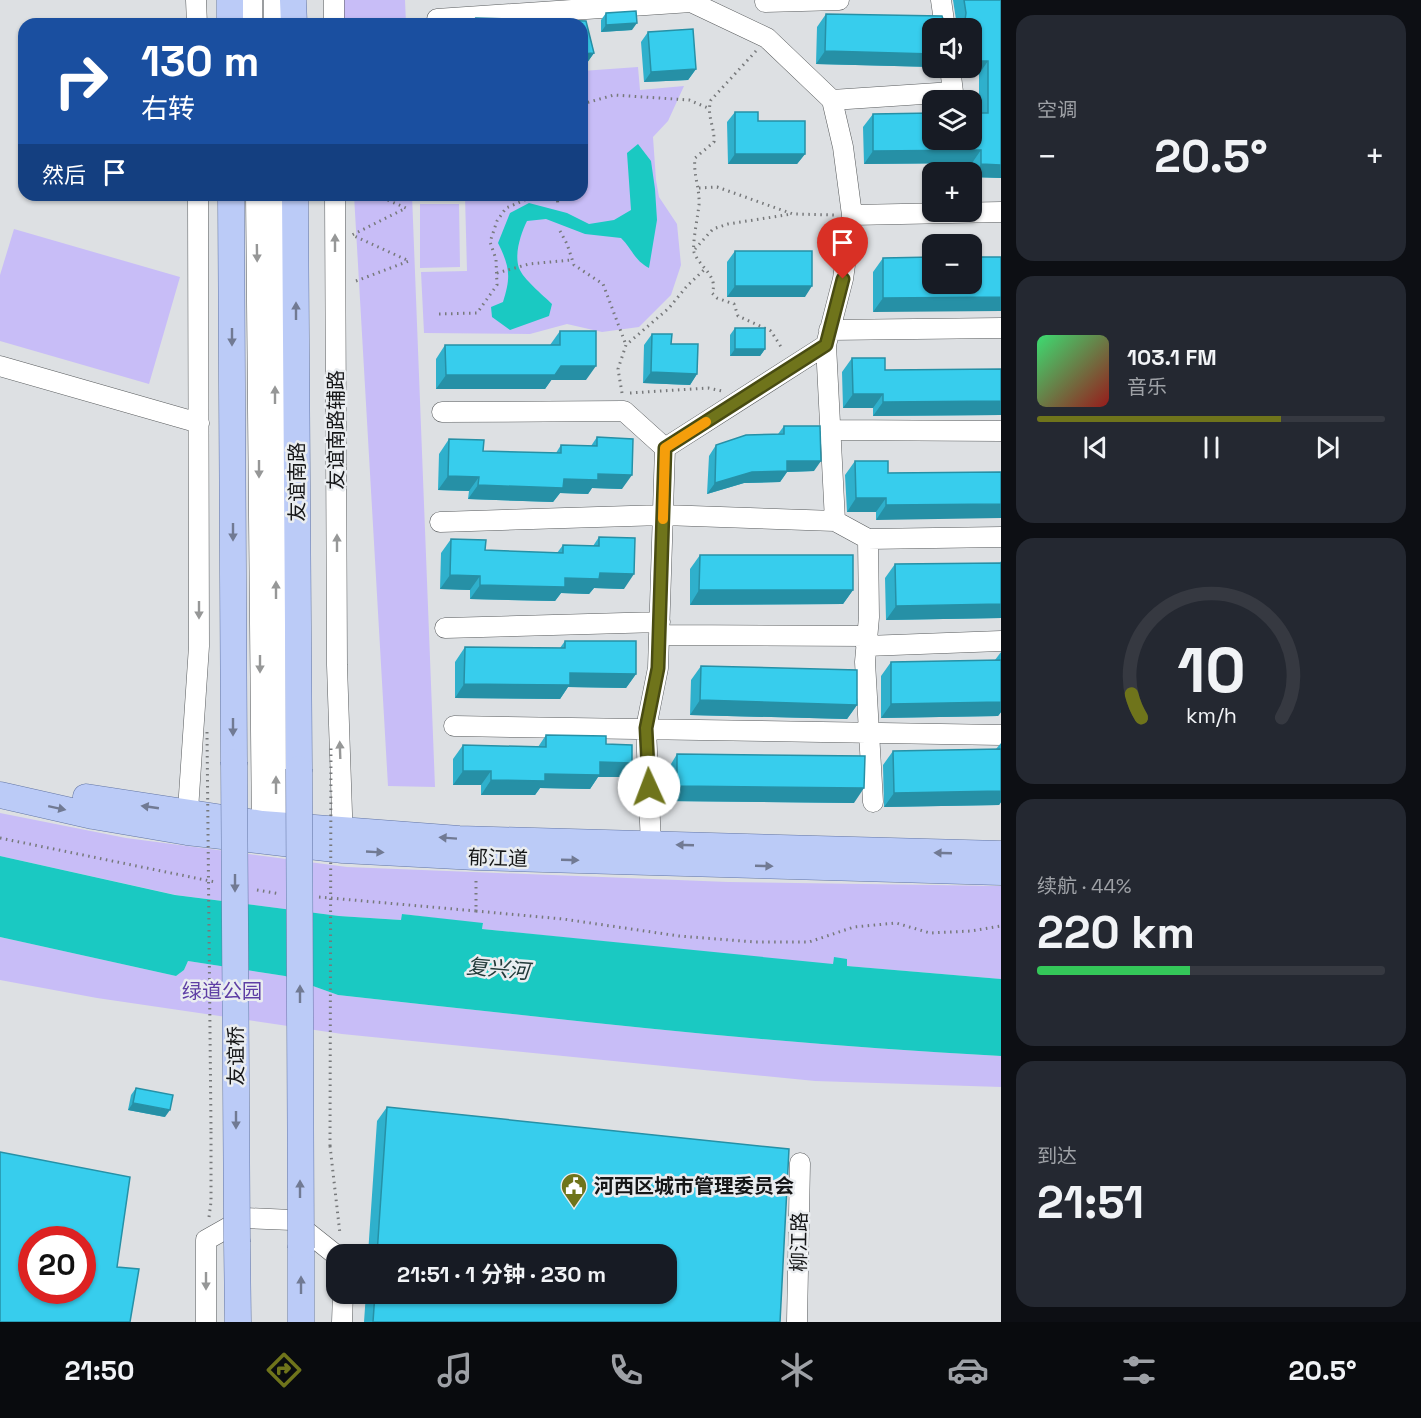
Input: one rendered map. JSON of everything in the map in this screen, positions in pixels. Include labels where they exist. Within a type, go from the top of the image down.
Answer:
[{"type":"main road","points":[[230,0],[230,18]]},
{"type":"main road","points":[[293,0],[294,18]]},
{"type":"main road","name":"友谊桥","points":[[231,201],[238,1322]]},
{"type":"main road","name":"友谊南路","points":[[295,201],[301,1322]]},
{"type":"main road","name":"郁江道","points":[[0,777],[187,822]]},
{"type":"main road","name":"郁江道","points":[[0,795],[93,816],[187,822],[476,857],[1001,872]]},
{"type":"main road","name":"郁江道","points":[[343,841],[459,839],[1001,854]]},
{"type":"street","points":[[196,0],[197,18]]},
{"type":"street","points":[[252,0],[252,18]]},
{"type":"street","points":[[274,0],[274,18]]},
{"type":"street","points":[[334,0],[334,18]]},
{"type":"street","points":[[767,39],[765,1],[839,0]]},
{"type":"street","points":[[942,0],[944,18]]},
{"type":"street","points":[[447,18],[588,4],[692,3],[767,39],[832,100],[843,147],[852,215],[843,279],[827,338],[835,521]]},
{"type":"street","points":[[832,100],[953,92],[951,78]]},
{"type":"street","points":[[187,822],[199,646],[198,201]]},
{"type":"street","points":[[256,201],[269,833]]},
{"type":"street","points":[[269,833],[274,201]]},
{"type":"street","name":"友谊南路辅路","points":[[335,201],[337,665],[343,841]]},
{"type":"street","points":[[852,215],[1001,212]]},
{"type":"street","points":[[665,448],[792,367],[827,338],[1001,328]]},
{"type":"street","points":[[0,366],[200,423]]},
{"type":"street","points":[[442,412],[623,403],[665,448],[658,668],[646,728],[651,844]]},
{"type":"street","points":[[830,430],[1001,431]]},
{"type":"street","points":[[440,522],[663,514],[835,521],[868,539],[1001,537]]},
{"type":"street","points":[[868,539],[868,617],[864,662],[873,802]]},
{"type":"street","points":[[445,628],[659,628],[866,641],[1001,641]]},
{"type":"street","points":[[454,726],[1001,735]]},
{"type":"street","name":"柳江路","points":[[797,1322],[800,1162]]},
{"type":"street","points":[[206,1322],[206,1240],[245,1218],[292,1220],[330,1244]]},
{"type":"street","points":[[342,1322],[343,1304]]},
{"type":"path","points":[[767,39],[711,100],[708,108],[715,132],[714,142],[695,158],[694,172],[699,188],[693,250],[706,268],[714,287],[712,293],[717,298],[734,304],[738,316],[771,331],[792,367]]},
{"type":"path","points":[[588,102],[614,95],[624,95],[689,100],[708,108]]},
{"type":"path","points":[[699,188],[717,187],[793,213]]},
{"type":"path","points":[[356,281],[409,261],[352,235],[406,208],[390,201]]},
{"type":"path","points":[[439,314],[477,313],[497,285],[496,260],[490,242],[497,221],[506,208],[522,201]]},
{"type":"path","points":[[558,201],[558,206]]},
{"type":"path","points":[[693,250],[713,229],[728,224],[793,213],[852,215]]},
{"type":"path","points":[[560,231],[574,265],[603,285],[626,345]]},
{"type":"path","points":[[496,273],[529,264],[572,260]]},
{"type":"path","points":[[706,268],[662,315],[626,345],[618,369],[623,403],[708,388],[723,391],[732,405]]},
{"type":"path","points":[[207,732],[212,1202]]},
{"type":"path","points":[[332,744],[330,1146],[338,1244]]},
{"type":"path","points":[[0,838],[222,883]]},
{"type":"path","points":[[476,857],[476,911]]},
{"type":"path","points":[[257,890],[280,894]]},
{"type":"path","points":[[314,897],[563,919],[679,936],[755,942],[809,942],[854,927],[896,923],[930,933],[971,931],[1001,926]]},
{"type":"green space","points":[[343,0],[405,0],[406,18],[344,18]]},
{"type":"green space","points":[[638,67],[640,90],[684,86],[668,121],[653,137],[659,197],[677,224],[681,265],[671,295],[639,327],[602,332],[567,324],[530,334],[424,333],[421,272],[467,271],[465,201],[588,201],[588,71]]},
{"type":"green space","points":[[354,201],[412,201],[435,787],[388,786]]},
{"type":"green space","points":[[420,204],[459,204],[460,267],[420,268]]},
{"type":"green space","points":[[14,229],[180,277],[149,384],[0,341],[0,275]]},
{"type":"green space","points":[[0,813],[126,838],[347,867],[728,882],[1001,886],[1001,979],[846,966],[834,958],[833,965],[482,929],[483,924],[402,914],[402,920],[339,916],[176,895],[0,856]]},
{"type":"green space","name":"绿道公园","points":[[0,937],[176,976],[184,970],[188,961],[285,976],[338,995],[752,1038],[1001,1056],[1001,1087],[815,1081],[342,1034],[97,998],[0,980]]},
{"type":"water","points":[[638,144],[651,161],[655,189],[657,220],[649,268],[637,258],[621,238],[585,234],[546,219],[527,221],[519,244],[517,256],[519,268],[552,304],[549,316],[510,330],[492,317],[491,307],[503,302],[507,286],[507,266],[498,243],[510,213],[529,203],[567,213],[589,224],[614,220],[631,210],[627,153]]},
{"type":"water","name":"复兴河","points":[[0,856],[175,895],[339,916],[401,920],[402,914],[483,923],[482,929],[833,964],[834,957],[847,959],[847,966],[1001,979],[1001,1056],[752,1038],[338,995],[285,976],[188,961],[184,970],[176,976],[0,937]]},
{"type":"building","points":[[964,0],[1001,0],[1001,165],[982,164],[981,162],[982,113],[988,113],[988,61],[982,61],[982,18],[965,18]]},
{"type":"building","points":[[636,11],[637,23],[606,25],[606,13]]},
{"type":"building","points":[[826,14],[942,16],[943,18],[922,18],[922,54],[825,51]]},
{"type":"building","points":[[588,29],[594,53],[588,54]]},
{"type":"building","points":[[693,29],[696,69],[651,72],[648,32]]},
{"type":"building","points":[[735,112],[758,112],[758,121],[805,121],[805,154],[735,154]]},
{"type":"building","points":[[922,113],[922,150],[981,150],[873,151],[873,114]]},
{"type":"building","points":[[735,251],[812,251],[812,286],[735,286]]},
{"type":"building","points":[[922,257],[922,294],[982,294],[982,257],[1001,257],[1001,297],[883,298],[883,258]]},
{"type":"building","points":[[735,328],[765,328],[765,349],[735,349]]},
{"type":"building","points":[[560,331],[596,331],[596,366],[561,366],[555,375],[446,375],[445,345],[560,345]]},
{"type":"building","points":[[652,334],[672,334],[671,344],[698,344],[697,374],[651,372]]},
{"type":"building","points":[[852,358],[885,358],[885,370],[1001,369],[1001,401],[883,402],[883,394],[853,394]]},
{"type":"building","points":[[784,426],[820,426],[821,461],[787,461],[787,471],[752,472],[715,483],[716,445],[746,435],[784,434]]},
{"type":"building","points":[[597,437],[633,439],[632,475],[598,474],[598,480],[564,479],[563,488],[478,485],[479,477],[448,476],[449,439],[484,440],[483,451],[561,453],[561,445],[597,446]]},
{"type":"building","points":[[855,461],[888,461],[888,473],[1001,472],[1001,504],[886,505],[886,498],[856,498]]},
{"type":"building","points":[[599,537],[635,538],[634,574],[600,573],[599,579],[565,578],[565,587],[480,585],[480,576],[450,575],[451,539],[486,540],[485,550],[563,553],[563,545],[599,546]]},
{"type":"building","points":[[700,555],[853,555],[853,590],[699,590]]},
{"type":"building","points":[[1001,563],[1001,604],[896,606],[895,564]]},
{"type":"building","points":[[565,641],[636,641],[636,674],[570,673],[570,685],[464,684],[465,647],[565,648]]},
{"type":"building","points":[[1001,660],[1001,702],[891,704],[891,662]]},
{"type":"building","points":[[701,666],[857,670],[857,705],[700,700]]},
{"type":"building","points":[[546,735],[606,736],[606,744],[632,745],[632,763],[600,762],[600,775],[545,774],[545,781],[491,780],[491,771],[463,771],[463,745],[546,747]]},
{"type":"building","points":[[1001,749],[1001,791],[894,793],[893,751]]},
{"type":"building","points":[[677,754],[865,756],[864,788],[677,786]]},
{"type":"building","points":[[136,1088],[173,1095],[170,1110],[133,1103]]},
{"type":"building","name":"河西区城市管理委员会","points":[[387,1107],[789,1149],[780,1322],[373,1322],[374,1304],[677,1304],[677,1244],[378,1244]]},
{"type":"building","points":[[0,1152],[130,1177],[117,1267],[139,1269],[130,1322],[0,1322]]},
{"type":"slow traffic","points":[[663,519],[665,448],[706,422]]},
{"type":"place","name":"河西区城市管理委员会","points":[[574,1209]]},
{"type":"route","points":[[649,787],[646,728],[658,668],[665,448],[826,345],[843,279]]}]
